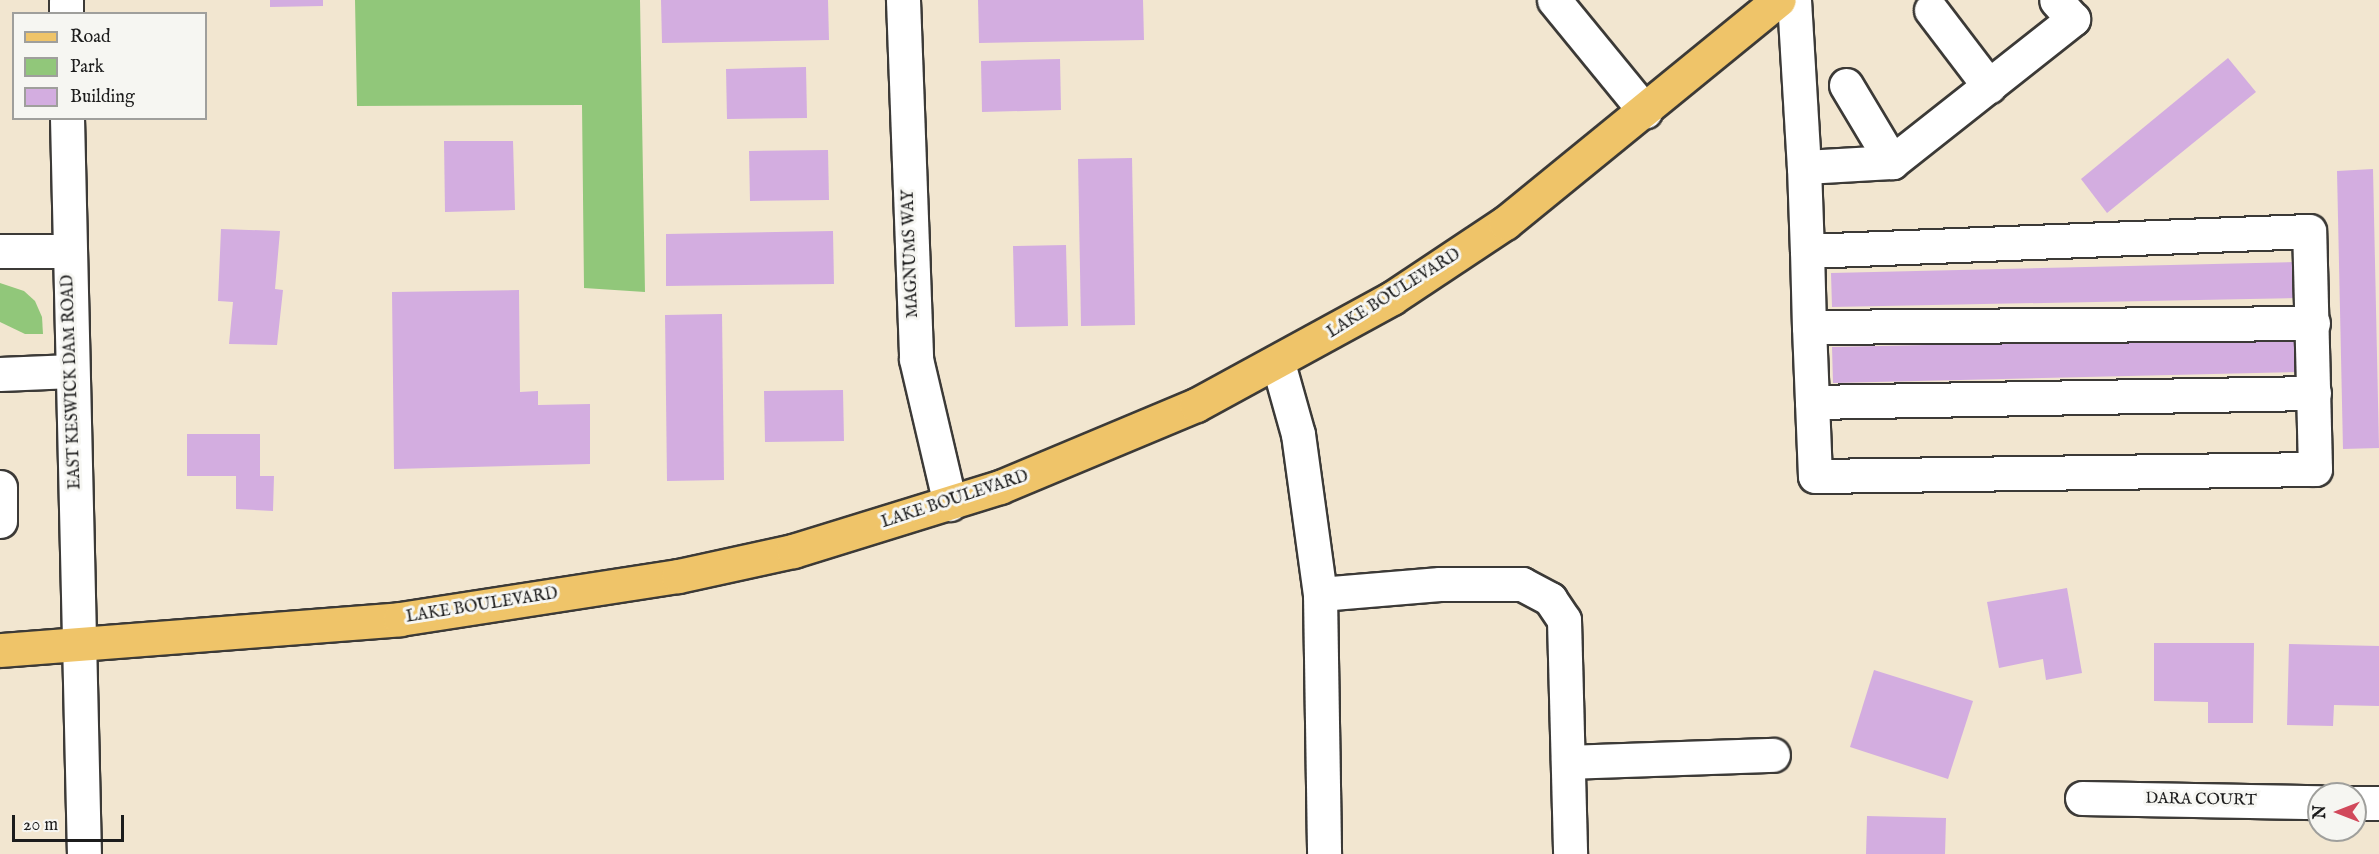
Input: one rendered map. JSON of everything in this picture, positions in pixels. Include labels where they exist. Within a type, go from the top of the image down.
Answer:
[{"type":"main road","name":"LAKE BOULEVARD","points":[[0,650],[400,619],[678,576],[793,551],[950,504],[1114,443],[1278,363],[1392,298],[1505,223],[1645,111],[1778,0]]},
{"type":"street","name":"MAGNUMS WAY","points":[[903,0],[916,359],[950,504]]},
{"type":"street","points":[[1554,0],[1645,111]]},
{"type":"street","points":[[1794,0],[1804,167],[1809,327],[1815,476],[2315,469],[2309,231],[1807,252]]},
{"type":"street","points":[[1804,167],[1892,162],[2073,19],[2056,0]]},
{"type":"street","points":[[1931,10],[1989,86]]},
{"type":"street","points":[[1846,85],[1892,162]]},
{"type":"street","name":"EAST KESWICK DAM ROAD","points":[[67,120],[68,252],[84,854]]},
{"type":"street","points":[[0,251],[68,252]]},
{"type":"street","points":[[1809,327],[2313,323]]},
{"type":"street","points":[[1278,363],[1298,434],[1320,594],[1324,854]]},
{"type":"street","points":[[0,374],[72,370]]},
{"type":"street","points":[[1812,402],[2314,393]]},
{"type":"street","points":[[0,487],[0,521]]},
{"type":"street","points":[[1320,594],[1440,584],[1522,584],[1550,599],[1564,620],[1570,854]]},
{"type":"street","points":[[1568,762],[1773,755]]},
{"type":"street","name":"DARA COURT","points":[[2082,798],[2307,802]]},
{"type":"green space","points":[[355,0],[640,0],[645,292],[584,288],[582,105],[357,106]]},
{"type":"green space","points":[[0,283],[24,291],[35,301],[42,317],[43,334],[25,334],[0,322]]},
{"type":"building","points":[[270,0],[323,0],[323,6],[270,7]]},
{"type":"building","points":[[661,0],[828,0],[829,40],[662,43]]},
{"type":"building","points":[[978,0],[1143,0],[1144,40],[979,43]]},
{"type":"building","points":[[2228,58],[2256,92],[2107,213],[2081,179]]},
{"type":"building","points":[[1060,59],[1061,110],[982,112],[981,61]]},
{"type":"building","points":[[806,67],[807,118],[727,119],[726,69]]},
{"type":"building","points":[[444,141],[513,141],[515,210],[445,212]]},
{"type":"building","points":[[828,150],[829,200],[750,201],[749,151]]},
{"type":"building","points":[[1132,158],[1135,325],[1081,326],[1078,159]]},
{"type":"building","points":[[2373,169],[2379,448],[2343,449],[2337,171]]},
{"type":"building","points":[[221,229],[280,231],[275,289],[283,290],[277,345],[229,344],[233,302],[218,301]]},
{"type":"building","points":[[833,231],[834,284],[666,286],[666,234]]},
{"type":"building","points":[[1066,245],[1068,326],[1015,327],[1013,246]]},
{"type":"building","points":[[2297,262],[2298,298],[1832,307],[1831,273]]},
{"type":"building","points":[[519,290],[520,392],[538,391],[538,405],[590,404],[590,464],[394,469],[392,292]]},
{"type":"building","points":[[722,314],[724,480],[667,481],[665,315]]},
{"type":"building","points":[[2299,337],[2300,372],[1833,383],[1832,347]]},
{"type":"building","points":[[843,390],[844,441],[765,442],[764,391]]},
{"type":"building","points":[[187,434],[260,434],[260,476],[274,476],[273,511],[236,509],[236,476],[187,476]]},
{"type":"building","points":[[2067,588],[2082,673],[2046,680],[2043,659],[1999,668],[1987,602]]},
{"type":"building","points":[[2154,643],[2254,643],[2253,723],[2208,723],[2208,702],[2154,701]]},
{"type":"building","points":[[2289,644],[2379,646],[2379,706],[2334,705],[2333,726],[2287,725]]},
{"type":"building","points":[[1874,670],[1973,701],[1948,779],[1850,747]]},
{"type":"building","points":[[1867,816],[1946,818],[1945,854],[1866,854]]}]
